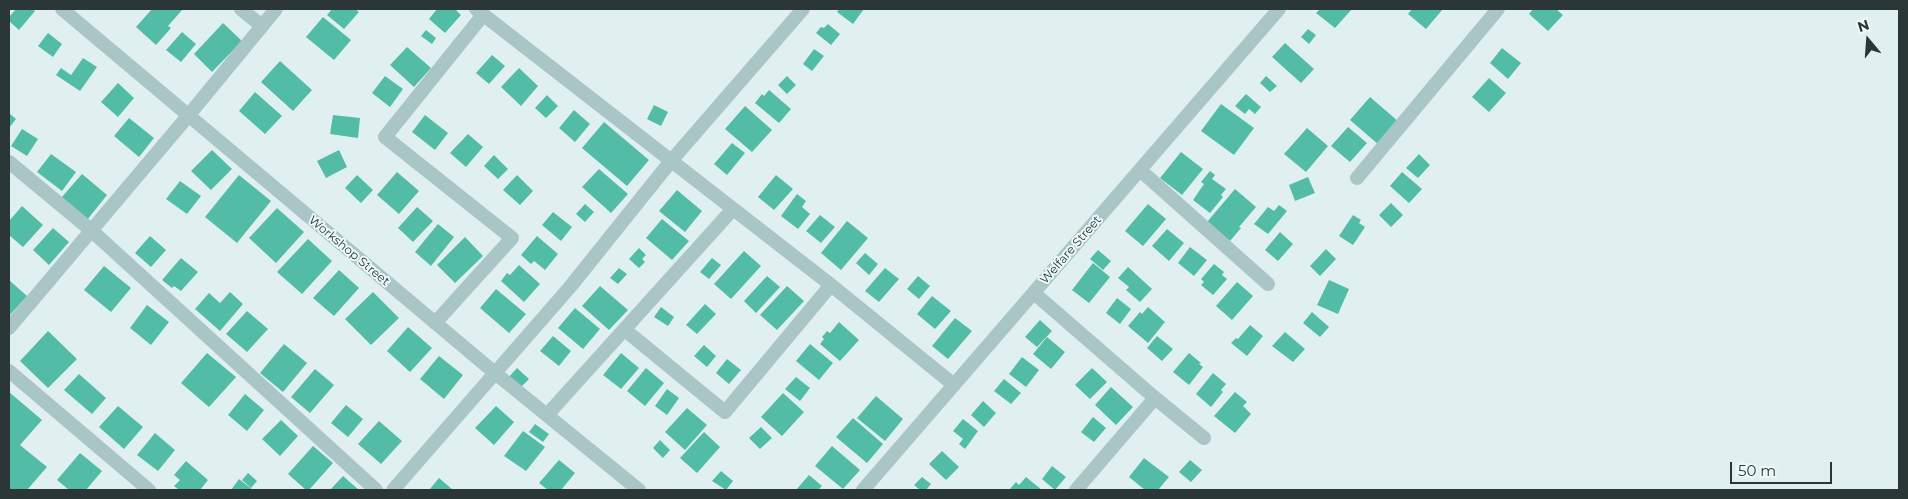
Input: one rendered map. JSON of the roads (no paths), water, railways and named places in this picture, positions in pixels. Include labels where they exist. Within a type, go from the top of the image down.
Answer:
[{"type":"street","name":"Workshop Street","points":[[62,9],[435,323],[639,490]]},
{"type":"street","points":[[241,9],[262,26]]},
{"type":"street","points":[[9,328],[276,9]]},
{"type":"street","points":[[393,490],[570,287],[671,161],[803,9]]},
{"type":"street","name":"Welfare Street","points":[[863,490],[1280,9]]},
{"type":"street","points":[[1357,178],[1496,9]]},
{"type":"street","points":[[435,323],[512,238],[385,137],[480,12],[831,285],[954,385]]},
{"type":"street","points":[[9,162],[92,231],[376,490]]},
{"type":"street","points":[[1140,170],[1268,284]]},
{"type":"street","points":[[547,416],[733,208]]},
{"type":"street","points":[[625,330],[725,412],[831,285]]},
{"type":"street","points":[[1034,292],[1155,398],[1204,438]]},
{"type":"street","points":[[9,371],[149,490]]},
{"type":"street","points":[[1076,490],[1155,398]]}]
